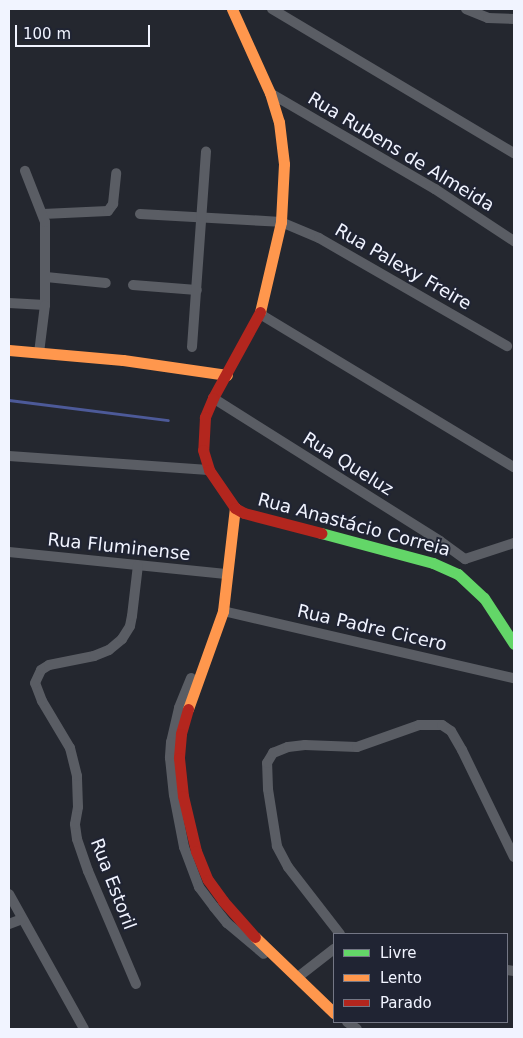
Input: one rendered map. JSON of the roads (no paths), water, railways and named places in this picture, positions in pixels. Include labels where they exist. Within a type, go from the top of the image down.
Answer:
[{"type":"main road","name":"Rua Anastácio Correia","points":[[232,9],[270,94],[279,122],[284,164],[281,222],[260,314],[213,398],[205,417],[202,434],[203,450],[209,470],[235,508],[264,520],[434,563],[458,574],[484,598],[514,644]]},
{"type":"main road","points":[[9,350],[141,362],[227,375]]},
{"type":"main road","points":[[235,508],[223,610],[185,717],[178,748],[183,796],[199,861],[208,880],[233,913],[278,961],[332,1006]]},
{"type":"street","points":[[272,9],[514,153]]},
{"type":"street","points":[[466,9],[488,18],[514,19]]},
{"type":"street","name":"Rua Rubens de Almeida","points":[[270,94],[435,189],[514,241]]},
{"type":"street","points":[[192,346],[206,152]]},
{"type":"street","points":[[24,171],[43,214],[46,277],[40,353]]},
{"type":"street","points":[[43,214],[108,211],[113,204],[116,173]]},
{"type":"street","name":"Rua Palexy Freire","points":[[140,214],[281,222],[303,230],[337,248],[507,346]]},
{"type":"street","points":[[46,277],[106,283]]},
{"type":"street","points":[[133,285],[197,290]]},
{"type":"street","points":[[9,303],[45,305]]},
{"type":"street","points":[[260,314],[514,467]]},
{"type":"street","name":"Rua Queluz","points":[[213,398],[440,541],[465,559]]},
{"type":"street","points":[[9,456],[209,470]]},
{"type":"street","points":[[465,559],[514,544]]},
{"type":"street","name":"Rua Fluminense","points":[[9,553],[226,574]]},
{"type":"street","name":"Rua Anastácio Correia","points":[[458,574],[465,559]]},
{"type":"street","name":"Rua Estoril","points":[[136,984],[88,871],[77,839],[77,776],[70,748],[42,701],[35,683],[41,670],[49,665],[94,656],[109,650],[122,639],[130,626],[138,565]]},
{"type":"street","name":"Rua Padre Cicero","points":[[223,610],[514,678]]},
{"type":"street","points":[[339,933],[288,867],[277,846],[268,789],[267,763],[273,753],[288,747],[305,745],[357,747],[419,724],[442,725],[451,731],[462,750],[514,857]]},
{"type":"street","points":[[9,894],[84,1029]]},
{"type":"street","points":[[9,924],[22,919]]},
{"type":"street","points":[[298,977],[333,950]]},
{"type":"waterway","points":[[9,400],[168,420]]}]
